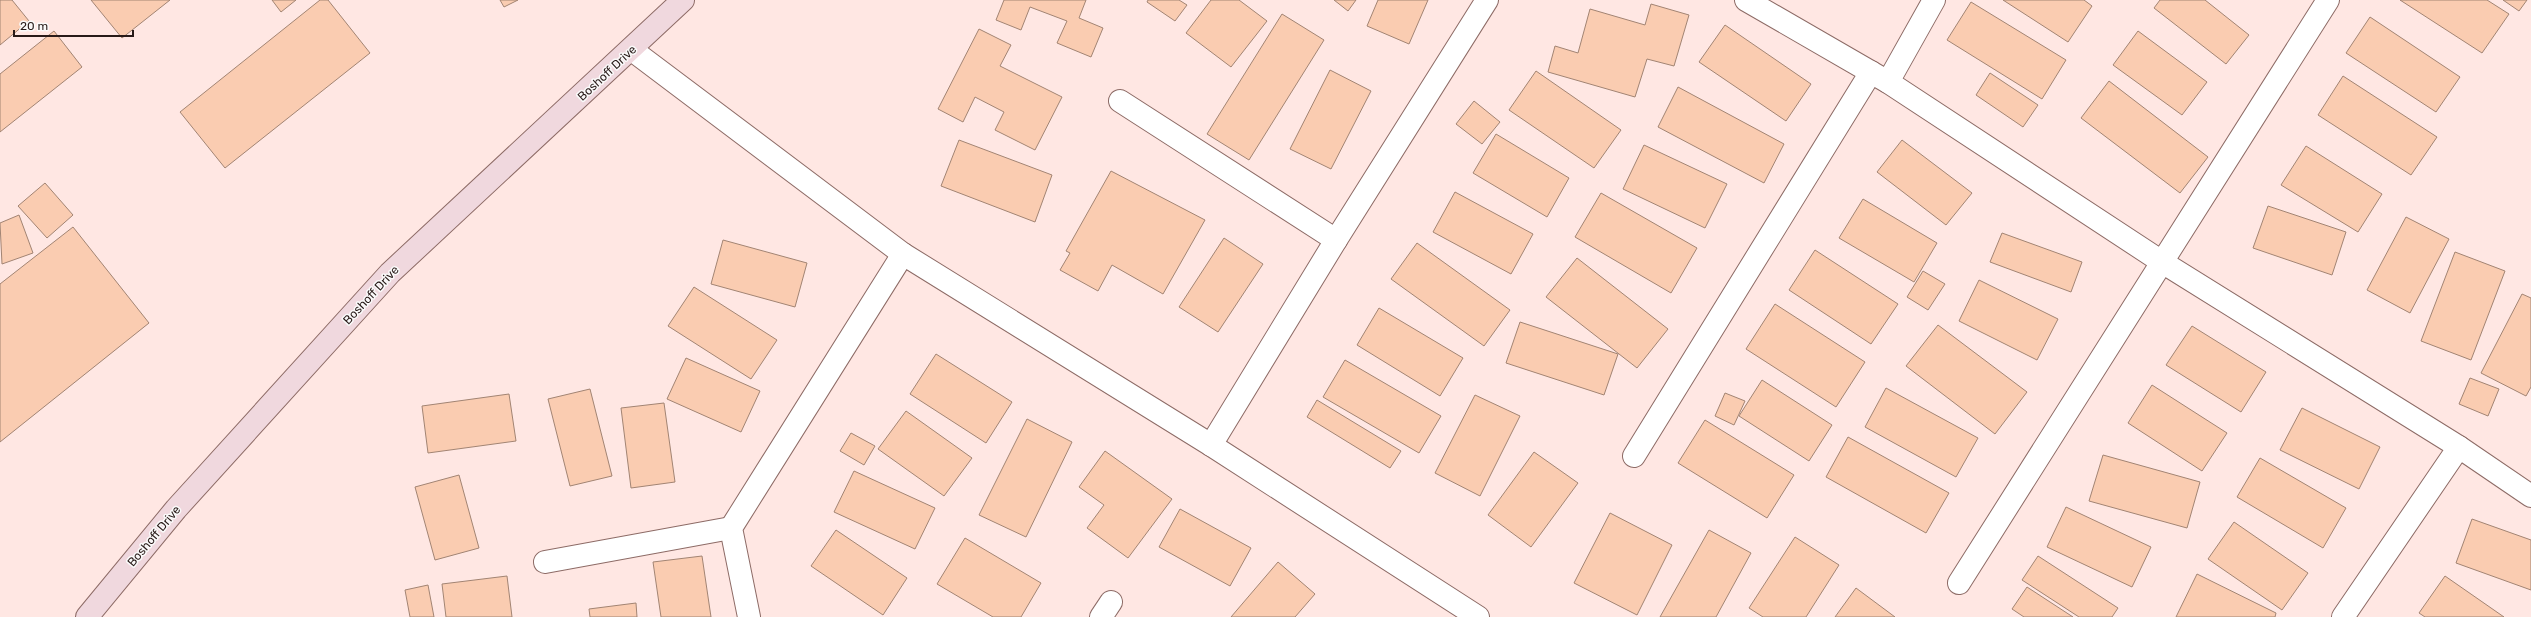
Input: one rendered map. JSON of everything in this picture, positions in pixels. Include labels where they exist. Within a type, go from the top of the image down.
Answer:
[{"type":"main road","name":"Boshoff Drive","points":[[86,617],[176,509],[390,273],[632,50],[683,0]]},
{"type":"street","points":[[1211,445],[1336,240],[1488,0]]},
{"type":"street","points":[[1746,0],[1879,77],[2162,262],[2459,447],[2531,496]]},
{"type":"street","points":[[1634,456],[1879,77],[1934,0]]},
{"type":"street","points":[[1959,583],[2328,0]]},
{"type":"street","points":[[632,50],[903,254],[1211,445],[1478,617]]},
{"type":"street","points":[[1120,101],[1336,240]]},
{"type":"street","points":[[749,617],[731,528],[903,254]]},
{"type":"street","points":[[2343,617],[2459,447]]},
{"type":"street","points":[[545,562],[731,528]]},
{"type":"building","points":[[0,0],[12,0],[29,21],[0,45]]},
{"type":"building","points":[[91,0],[170,0],[122,38]]},
{"type":"building","points":[[272,0],[296,0],[281,12]]},
{"type":"building","points":[[320,0],[328,0],[370,53],[225,168],[180,112]]},
{"type":"building","points":[[500,0],[518,0],[504,7]]},
{"type":"building","points":[[1004,0],[1086,0],[1079,18],[1103,28],[1091,57],[1057,43],[1067,21],[1030,7],[1021,30],[996,20]]},
{"type":"building","points":[[1148,0],[1179,0],[1187,5],[1175,21],[1147,2]]},
{"type":"building","points":[[1211,0],[1239,0],[1267,21],[1231,67],[1186,33]]},
{"type":"building","points":[[1334,0],[1356,0],[1348,11]]},
{"type":"building","points":[[1378,0],[1428,0],[1409,44],[1367,26]]},
{"type":"building","points":[[2003,0],[2084,0],[2092,6],[2068,42]]},
{"type":"building","points":[[2160,0],[2205,0],[2249,35],[2226,64],[2154,8]]},
{"type":"building","points":[[2400,0],[2487,0],[2509,14],[2482,53]]},
{"type":"building","points":[[2503,0],[2527,0],[2519,11]]},
{"type":"building","points":[[1971,2],[2066,60],[2042,99],[1947,40]]},
{"type":"building","points":[[1651,4],[1689,15],[1674,66],[1647,59],[1635,97],[1548,72],[1555,46],[1578,53],[1590,9],[1645,25]]},
{"type":"building","points":[[1282,14],[1324,40],[1249,160],[1207,134]]},
{"type":"building","points":[[2370,17],[2460,77],[2436,112],[2346,53]]},
{"type":"building","points":[[1725,25],[1811,84],[1786,121],[1699,62]]},
{"type":"building","points":[[979,29],[1011,45],[1000,66],[1062,97],[1035,150],[995,130],[1004,112],[975,97],[963,122],[938,109]]},
{"type":"building","points":[[54,31],[82,67],[0,132],[0,74]]},
{"type":"building","points":[[2138,31],[2207,82],[2182,115],[2113,65]]},
{"type":"building","points":[[1330,70],[1371,91],[1331,169],[1290,149]]},
{"type":"building","points":[[1536,71],[1621,130],[1594,168],[1509,110]]},
{"type":"building","points":[[1990,73],[2038,105],[2023,127],[1976,95]]},
{"type":"building","points":[[2343,76],[2437,137],[2411,175],[2318,115]]},
{"type":"building","points":[[2109,81],[2208,157],[2180,193],[2081,118]]},
{"type":"building","points":[[1678,87],[1784,144],[1764,183],[1658,127]]},
{"type":"building","points":[[1474,101],[1500,122],[1482,144],[1456,124]]},
{"type":"building","points":[[1496,134],[1569,178],[1547,217],[1473,173]]},
{"type":"building","points":[[959,140],[1052,175],[1035,222],[941,186]]},
{"type":"building","points":[[1902,140],[1972,193],[1946,225],[1877,172]]},
{"type":"building","points":[[1644,145],[1727,184],[1705,228],[1623,189]]},
{"type":"building","points":[[2306,146],[2382,194],[2358,232],[2281,185]]},
{"type":"building","points":[[1111,171],[1205,220],[1163,294],[1112,265],[1098,291],[1060,270],[1070,253],[1066,251]]},
{"type":"building","points":[[45,183],[73,215],[47,238],[18,206]]},
{"type":"building","points":[[1455,192],[1533,234],[1511,274],[1433,232]]},
{"type":"building","points":[[1601,193],[1697,248],[1671,293],[1575,237]]},
{"type":"building","points":[[1863,199],[1937,243],[1914,282],[1839,238]]},
{"type":"building","points":[[2268,206],[2346,232],[2332,275],[2253,248]]},
{"type":"building","points":[[19,215],[33,253],[2,264],[0,223]]},
{"type":"building","points":[[2406,217],[2449,239],[2410,313],[2367,290]]},
{"type":"building","points":[[73,227],[149,323],[0,442],[0,284]]},
{"type":"building","points":[[2002,233],[2082,262],[2071,292],[1990,262]]},
{"type":"building","points":[[1224,238],[1263,264],[1218,332],[1179,307]]},
{"type":"building","points":[[723,240],[807,263],[795,307],[711,284]]},
{"type":"building","points":[[1417,243],[1510,310],[1484,346],[1391,279]]},
{"type":"building","points":[[1815,250],[1898,304],[1871,344],[1789,290]]},
{"type":"building","points":[[2455,252],[2505,271],[2471,360],[2421,341]]},
{"type":"building","points":[[1577,258],[1668,329],[1637,368],[1546,297]]},
{"type":"building","points":[[1923,271],[1945,284],[1928,310],[1907,297]]},
{"type":"building","points":[[1979,280],[2058,319],[2037,360],[1959,321]]},
{"type":"building","points":[[694,287],[777,340],[751,379],[668,326]]},
{"type":"building","points":[[2522,294],[2531,298],[2531,387],[2526,396],[2481,373]]},
{"type":"building","points":[[1775,304],[1865,362],[1836,407],[1746,349]]},
{"type":"building","points":[[1379,308],[1463,358],[1440,396],[1357,345]]},
{"type":"building","points":[[1520,322],[1618,354],[1604,395],[1506,363]]},
{"type":"building","points":[[1938,325],[2027,392],[1995,434],[1906,366]]},
{"type":"building","points":[[2192,326],[2266,372],[2241,412],[2166,365]]},
{"type":"building","points":[[936,354],[1012,402],[986,443],[910,394]]},
{"type":"building","points":[[686,358],[760,391],[741,432],[667,399]]},
{"type":"building","points":[[1345,360],[1441,416],[1419,453],[1323,397]]},
{"type":"building","points":[[2470,378],[2499,389],[2488,416],[2459,404]]},
{"type":"building","points":[[1762,380],[1832,425],[1809,461],[1739,416]]},
{"type":"building","points":[[2152,385],[2227,433],[2202,471],[2128,423]]},
{"type":"building","points":[[1886,388],[1978,438],[1956,477],[1865,427]]},
{"type":"building","points":[[590,389],[612,476],[570,486],[548,399]]},
{"type":"building","points":[[1725,393],[1745,401],[1734,425],[1715,416]]},
{"type":"building","points":[[509,394],[516,441],[428,453],[422,406]]},
{"type":"building","points":[[1475,395],[1520,416],[1480,496],[1435,473]]},
{"type":"building","points":[[1317,400],[1401,451],[1390,468],[1307,417]]},
{"type":"building","points":[[664,403],[675,482],[631,488],[621,408]]},
{"type":"building","points":[[2302,408],[2380,447],[2359,489],[2280,450]]},
{"type":"building","points":[[906,411],[972,458],[944,496],[878,449]]},
{"type":"building","points":[[1027,419],[1072,442],[1026,537],[979,515]]},
{"type":"building","points":[[1705,420],[1794,475],[1767,518],[1678,463]]},
{"type":"building","points":[[851,433],[875,446],[864,465],[840,451]]},
{"type":"building","points":[[1848,437],[1949,493],[1926,533],[1826,477]]},
{"type":"building","points":[[1105,451],[1172,499],[1128,558],[1087,528],[1104,505],[1079,487]]},
{"type":"building","points":[[1534,452],[1578,483],[1531,547],[1488,515]]},
{"type":"building","points":[[2103,455],[2200,482],[2187,528],[2089,501]]},
{"type":"building","points":[[2260,458],[2346,508],[2323,548],[2237,497]]},
{"type":"building","points":[[854,471],[935,508],[915,549],[834,512]]},
{"type":"building","points":[[459,475],[479,548],[435,560],[415,487]]},
{"type":"building","points":[[2066,507],[2151,547],[2132,587],[2047,547]]},
{"type":"building","points":[[1180,509],[1251,548],[1230,586],[1159,547]]},
{"type":"building","points":[[1610,513],[1672,545],[1637,615],[1574,583]]},
{"type":"building","points":[[2472,519],[2531,540],[2531,590],[2456,563]]},
{"type":"building","points":[[2234,522],[2308,573],[2282,610],[2208,559]]},
{"type":"building","points":[[836,530],[907,578],[883,615],[811,566]]},
{"type":"building","points":[[1709,530],[1751,553],[1716,617],[1660,617]]},
{"type":"building","points":[[1795,537],[1839,565],[1806,617],[1763,617],[1749,608]]},
{"type":"building","points":[[965,538],[1041,583],[1021,617],[993,617],[937,584]]},
{"type":"building","points":[[702,556],[711,617],[661,617],[653,562]]},
{"type":"building","points":[[2038,556],[2118,608],[2112,617],[2079,617],[2022,580]]},
{"type":"building","points":[[1278,562],[1315,594],[1295,617],[1231,617]]},
{"type":"building","points":[[2197,574],[2276,613],[2275,617],[2176,617]]},
{"type":"building","points":[[507,576],[512,617],[446,617],[442,584]]},
{"type":"building","points":[[2445,576],[2504,617],[2425,617],[2419,613]]},
{"type":"building","points":[[428,585],[434,617],[410,617],[405,590]]},
{"type":"building","points":[[2027,587],[2073,617],[2024,617],[2012,609]]},
{"type":"building","points":[[1856,588],[1895,617],[1835,617]]},
{"type":"building","points":[[636,603],[637,617],[590,617],[589,609]]}]
